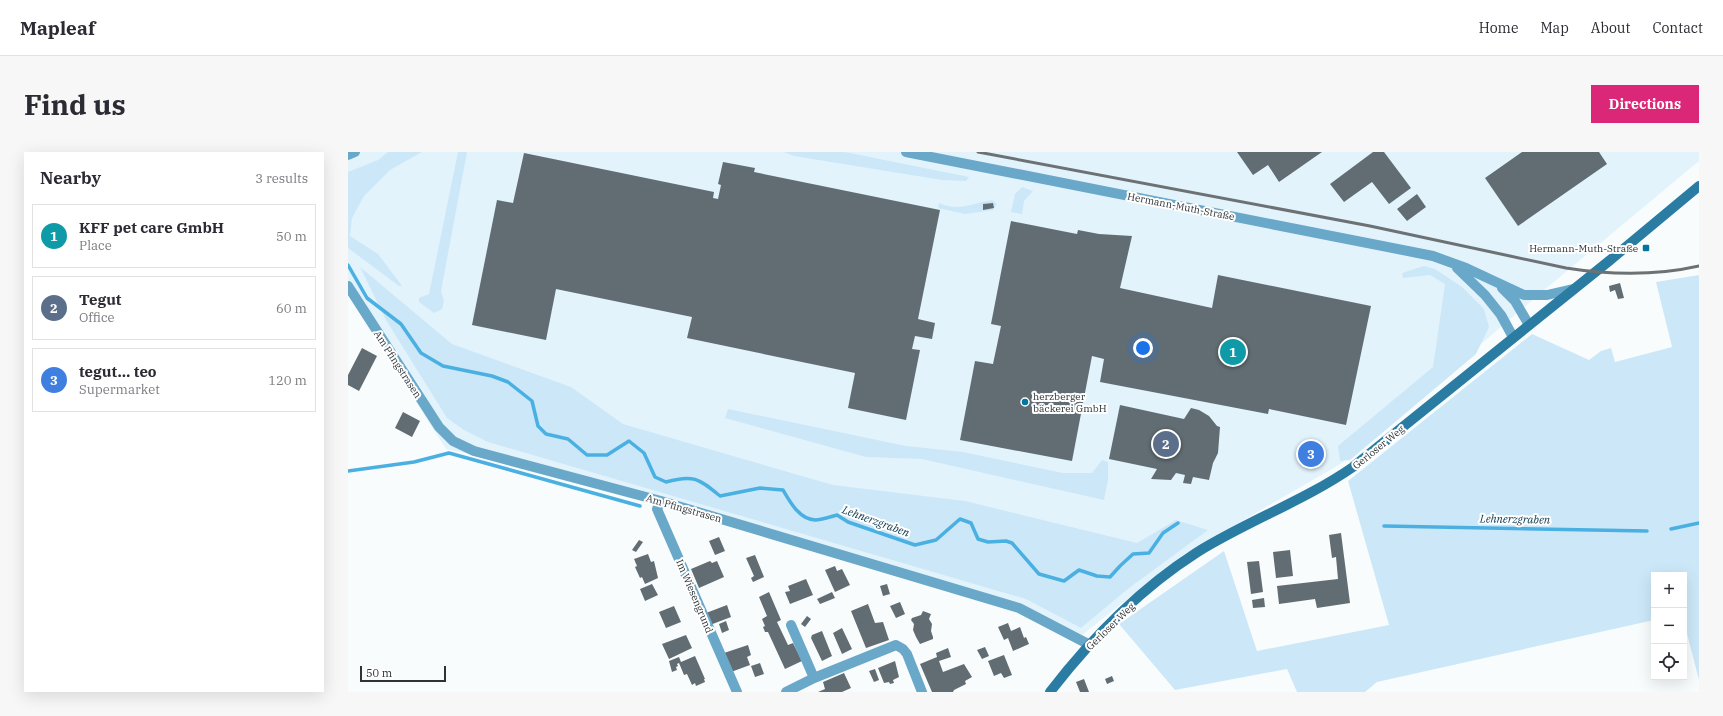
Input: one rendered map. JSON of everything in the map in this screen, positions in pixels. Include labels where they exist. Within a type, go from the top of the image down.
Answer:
[{"type":"street","points":[[348,155],[355,152]]},
{"type":"street","name":"Hermann-Muth-Straße","points":[[906,152],[1433,256],[1524,295],[1546,295],[1573,289]]},
{"type":"street","name":"Gerloser Weg","points":[[1050,692],[1090,645],[1124,611],[1196,554],[1230,534],[1333,481],[1358,463],[1699,186]]},
{"type":"street","name":"Hermann-Muth-Straße","points":[[1454,265],[1502,315],[1513,337]]},
{"type":"street","name":"Hermann-Muth-Straße","points":[[1498,284],[1516,301],[1529,325]]},
{"type":"street","name":"Am Pfingstrasen","points":[[348,286],[439,427],[453,441],[474,451],[661,501],[1019,608],[1090,645]]},
{"type":"street","name":"Im Wiesengrund","points":[[661,501],[657,509],[736,692]]},
{"type":"street","points":[[791,625],[814,678]]},
{"type":"street","points":[[786,692],[814,678],[896,645],[903,648],[907,654],[922,692]]},
{"type":"shaded area","points":[[348,152],[1699,152],[1699,161],[1537,296],[1342,463],[1183,555],[1082,635],[1023,605],[662,496],[446,449],[348,295]]},
{"type":"shaded area","points":[[388,152],[422,152],[390,170],[364,196],[352,218],[350,236],[378,254],[402,286],[399,286],[348,248],[348,172],[378,160]]},
{"type":"shaded area","points":[[458,152],[467,152],[441,291],[444,301],[442,309],[434,313],[419,302],[419,298],[429,294]]},
{"type":"shaded area","points":[[784,152],[845,152],[969,177],[966,181],[942,180],[794,156]]},
{"type":"shaded area","points":[[1022,187],[1033,191],[1024,201],[1022,214],[1011,212],[1015,194]]},
{"type":"shaded area","points":[[992,200],[997,204],[993,210],[965,214],[938,208],[939,203],[946,206],[960,207]]},
{"type":"shaded area","points":[[1424,266],[1435,269],[1462,287],[1484,309],[1489,327],[1476,354],[1350,460],[1340,461],[1338,446],[1433,367],[1445,284],[1430,275],[1403,278],[1402,273]]},
{"type":"shaded area","points":[[360,267],[452,344],[571,387],[623,424],[833,485],[965,501],[1137,543],[1176,520],[1208,530],[1129,588],[1081,628],[1026,599],[488,442],[464,430],[447,418],[386,320]]},
{"type":"shaded area","points":[[1699,275],[1699,680],[1687,634],[1687,572],[1651,572],[1651,621],[1377,682],[1365,692],[1297,692],[1287,669],[1175,690],[1119,624],[1224,551],[1257,651],[1389,625],[1348,481],[1532,334],[1589,360],[1601,351],[1611,348],[1615,362],[1672,347],[1656,282]]},
{"type":"shaded area","points":[[728,409],[906,446],[963,452],[1063,473],[1092,473],[1102,460],[1108,462],[1108,480],[1104,500],[922,459],[866,457],[725,418]]},
{"type":"building","points":[[1237,152],[1322,152],[1279,182],[1268,165],[1253,175]]},
{"type":"building","points":[[1373,152],[1384,152],[1411,188],[1389,204],[1372,182],[1344,202],[1330,184]]},
{"type":"building","points":[[1522,152],[1599,152],[1607,164],[1518,226],[1485,178]]},
{"type":"building","points":[[524,153],[714,192],[713,198],[718,199],[721,185],[718,184],[723,162],[755,168],[754,172],[940,210],[918,319],[935,323],[932,339],[915,336],[912,349],[920,350],[906,420],[848,408],[855,373],[687,338],[692,317],[556,289],[546,340],[472,325],[497,200],[513,203]]},
{"type":"building","points":[[1417,194],[1426,207],[1407,221],[1397,209]]},
{"type":"building","points":[[993,203],[994,208],[983,210],[983,204]]},
{"type":"building","points":[[1011,221],[1077,234],[1078,230],[1099,234],[1132,236],[1120,288],[1212,308],[1218,275],[1371,306],[1346,425],[1269,409],[1268,414],[1100,382],[1104,359],[1092,356],[1072,461],[960,440],[975,361],[993,364],[1001,326],[991,324]]},
{"type":"building","points":[[1620,283],[1624,298],[1618,299],[1615,290],[1610,292],[1609,286]]},
{"type":"building","points":[[362,348],[377,356],[359,391],[348,385],[348,375]]},
{"type":"building","points":[[1120,405],[1184,419],[1191,408],[1199,410],[1209,416],[1217,426],[1220,427],[1218,453],[1213,463],[1209,480],[1193,477],[1191,484],[1183,483],[1185,475],[1176,473],[1171,480],[1151,479],[1157,469],[1109,459]]},
{"type":"building","points":[[403,412],[420,421],[412,437],[395,428]]},
{"type":"building","points":[[1299,447],[1325,453],[1323,461],[1297,455]]},
{"type":"building","points":[[1341,533],[1350,603],[1317,608],[1315,599],[1279,604],[1277,586],[1338,579],[1336,557],[1332,558],[1329,535]]},
{"type":"building","points":[[719,537],[725,551],[715,555],[709,541]]},
{"type":"building","points":[[639,540],[643,542],[636,552],[632,550]]},
{"type":"building","points":[[1290,550],[1293,576],[1276,578],[1273,552]]},
{"type":"building","points":[[648,554],[651,562],[654,561],[658,578],[645,584],[642,577],[640,578],[635,567],[637,566],[634,559]]},
{"type":"building","points":[[755,555],[764,577],[753,582],[751,578],[754,576],[746,558]]},
{"type":"building","points":[[710,561],[712,563],[717,561],[724,577],[699,588],[691,569]]},
{"type":"building","points":[[1259,561],[1263,592],[1251,594],[1247,562]]},
{"type":"building","points":[[835,566],[837,571],[842,569],[850,585],[835,592],[825,570]]},
{"type":"building","points":[[806,579],[813,595],[790,604],[785,592],[790,591],[788,586]]},
{"type":"building","points":[[652,584],[658,595],[645,601],[640,589]]},
{"type":"building","points":[[887,584],[890,594],[883,596],[880,586]]},
{"type":"building","points":[[769,592],[781,620],[777,622],[788,645],[793,643],[802,661],[785,669],[768,632],[765,632],[763,627],[765,626],[762,619],[767,616],[759,597]]},
{"type":"building","points":[[832,592],[835,598],[820,604],[817,599]]},
{"type":"building","points":[[1264,598],[1265,607],[1253,608],[1252,600]]},
{"type":"building","points":[[900,602],[905,614],[896,618],[890,606]]},
{"type":"building","points":[[868,604],[875,623],[883,622],[889,640],[866,648],[851,611]]},
{"type":"building","points":[[727,605],[731,617],[710,625],[706,613]]},
{"type":"building","points":[[674,606],[681,622],[666,628],[659,612]]},
{"type":"building","points":[[923,611],[931,614],[929,619],[932,624],[931,631],[933,639],[920,644],[913,630],[914,624],[911,620],[912,618],[921,615]]},
{"type":"building","points":[[807,616],[811,619],[805,627],[801,624]]},
{"type":"building","points":[[726,621],[729,630],[722,633],[719,624]]},
{"type":"building","points":[[1008,623],[1011,631],[1020,627],[1024,638],[1026,637],[1029,644],[1013,651],[1008,638],[1004,640],[998,627]]},
{"type":"building","points":[[842,628],[852,649],[842,654],[833,633]]},
{"type":"building","points":[[822,631],[832,656],[822,661],[811,638],[812,635]]},
{"type":"building","points":[[686,635],[692,648],[669,659],[662,644]]},
{"type":"building","points":[[748,645],[751,655],[747,657],[750,665],[731,672],[724,653]]},
{"type":"building","points":[[985,647],[989,656],[982,659],[977,650]]},
{"type":"building","points":[[948,648],[951,657],[939,661],[943,672],[964,664],[972,677],[965,681],[966,684],[953,692],[932,692],[920,664],[937,657],[936,653]]},
{"type":"building","points":[[1004,655],[1012,675],[1004,678],[1001,673],[994,676],[988,661]]},
{"type":"building","points":[[695,656],[705,679],[705,682],[696,686],[695,683],[692,685],[687,674],[684,675],[679,663],[676,667],[677,670],[672,672],[669,661],[679,657],[681,662]]},
{"type":"building","points":[[895,661],[899,677],[893,680],[894,683],[884,683],[878,668]]},
{"type":"building","points":[[760,663],[764,674],[755,677],[751,666]]},
{"type":"building","points":[[875,669],[879,680],[874,682],[869,671]]},
{"type":"building","points":[[844,673],[851,688],[842,692],[818,692],[825,689],[823,682]]},
{"type":"building","points":[[1112,676],[1114,681],[1107,684],[1105,679]]},
{"type":"building","points":[[1084,679],[1089,692],[1080,692],[1076,682]]},
{"type":"waterway","name":"Lehnerzgraben","points":[[348,265],[367,298],[401,324],[421,353],[443,366],[492,376],[508,382],[532,401],[538,426],[546,434],[568,439],[587,455],[607,455],[629,441],[644,453],[655,477],[666,482],[690,478],[701,482],[720,496],[760,488],[783,490],[789,500],[804,517],[820,520],[837,515],[848,522],[915,545],[936,540],[960,519],[971,523],[978,539],[988,542],[1006,541],[1012,543],[1039,574],[1064,581],[1079,570],[1097,576],[1110,577],[1133,554],[1149,553],[1163,533],[1178,523]]},
{"type":"waterway","points":[[348,471],[414,462],[449,453],[640,506]]},
{"type":"waterway","name":"Lehnerzgraben","points":[[1671,529],[1699,523]]},
{"type":"waterway","name":"Lehnerzgraben","points":[[1384,526],[1647,531]]},
{"type":"railway","points":[[978,152],[1370,226],[1566,268],[1599,272],[1649,273],[1666,272],[1699,266]]},
{"type":"place","name":"Hermann-Muth-Straße","points":[[1646,248]]},
{"type":"place","name":"KFF pet care GmbH","points":[[1233,352]]},
{"type":"place","name":"herzberger bäckerei GmbH","points":[[1025,402]]},
{"type":"place","name":"Tegut","points":[[1166,444]]},
{"type":"place","name":"tegut… teo","points":[[1311,454]]}]
